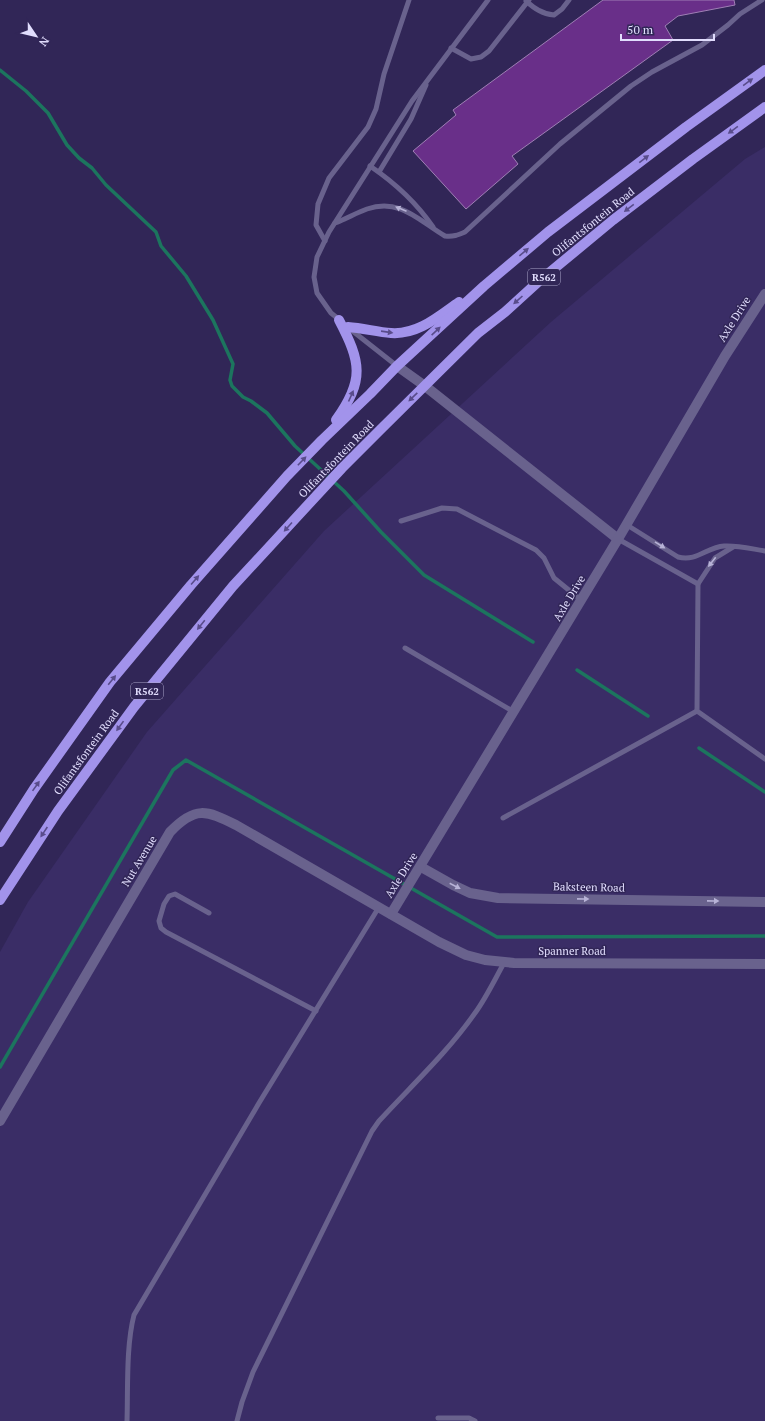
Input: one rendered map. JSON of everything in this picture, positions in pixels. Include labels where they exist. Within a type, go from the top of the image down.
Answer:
[{"type":"main road","name":"Olifantsfontein Road","points":[[0,842],[34,789],[110,682],[191,585],[287,476],[397,366],[484,286],[577,209],[765,70]]},
{"type":"main road","name":"Olifantsfontein Road","points":[[0,900],[58,811],[134,707],[233,586],[342,468],[478,333],[505,312],[538,282],[613,220],[693,159],[765,107]]},
{"type":"main road","points":[[348,327],[364,328],[390,333],[402,333],[420,328],[484,286]]},
{"type":"main road","points":[[320,443],[345,408],[357,378],[354,353],[339,320]]},
{"type":"street","name":"Axle Drive","points":[[391,914],[421,867],[627,525],[725,356],[765,294]]},
{"type":"street","points":[[397,366],[425,386],[618,539]]},
{"type":"street","name":"Nut Avenue","points":[[0,1122],[170,832],[185,818],[201,812],[214,814],[236,825],[391,914]]},
{"type":"street","name":"Baksteen Road","points":[[421,867],[470,893],[498,898],[765,902]]},
{"type":"street","name":"Spanner Road","points":[[391,914],[439,942],[466,955],[504,962],[765,964]]},
{"type":"lane","points":[[325,241],[316,225],[318,204],[329,178],[368,127],[376,109],[384,74],[409,0]]},
{"type":"lane","points":[[397,366],[339,320],[331,313],[319,298],[314,282],[316,261],[335,223],[412,101],[488,0]]},
{"type":"lane","points":[[451,48],[471,59],[481,57],[489,52],[527,1],[546,15],[554,15],[562,9],[569,0]]},
{"type":"lane","points":[[335,223],[367,209],[387,205],[404,210],[445,236],[457,236],[465,232],[560,144],[631,86],[652,72],[702,45],[740,14],[762,0]]},
{"type":"lane","points":[[379,172],[411,119],[428,79]]},
{"type":"lane","points":[[370,166],[390,179],[423,212],[434,229]]},
{"type":"lane","points":[[401,522],[442,508],[457,509],[536,550],[544,558],[554,578],[582,600]]},
{"type":"lane","points":[[627,525],[678,557],[686,559],[724,546],[765,551]]},
{"type":"lane","points":[[618,539],[698,584]]},
{"type":"lane","points":[[697,712],[698,584],[715,558],[733,547]]},
{"type":"lane","points":[[405,648],[514,712]]},
{"type":"lane","points":[[697,712],[765,759]]},
{"type":"lane","points":[[503,818],[697,712]]},
{"type":"lane","points":[[210,913],[175,894],[169,896],[164,904],[159,921],[161,928],[166,932],[316,1011]]},
{"type":"lane","points":[[127,1421],[130,1341],[134,1316],[259,1103],[379,907]]},
{"type":"lane","points":[[237,1421],[253,1372],[372,1131],[379,1121],[435,1062],[461,1032],[476,1012],[504,962]]},
{"type":"lane","points":[[438,1418],[469,1418],[475,1421]]},
{"type":"shaded area","points":[[765,147],[765,1421],[0,1421],[0,952],[28,902],[147,732],[324,531],[551,322],[745,159]]},
{"type":"building","points":[[603,0],[734,0],[735,5],[678,16],[665,26],[673,40],[512,156],[518,164],[466,209],[413,151],[456,115],[453,110]]},
{"type":"waterway","points":[[0,70],[26,91],[48,113],[67,145],[79,158],[92,168],[106,185],[156,232],[161,246],[186,276],[213,320],[233,364],[230,380],[232,386],[243,397],[267,413],[295,446],[344,491],[381,532],[424,575],[533,642]]},
{"type":"waterway","points":[[577,670],[648,716]]},
{"type":"waterway","points":[[699,748],[765,792]]},
{"type":"waterway","points":[[0,1067],[173,770],[186,760],[497,937],[765,936]]}]
